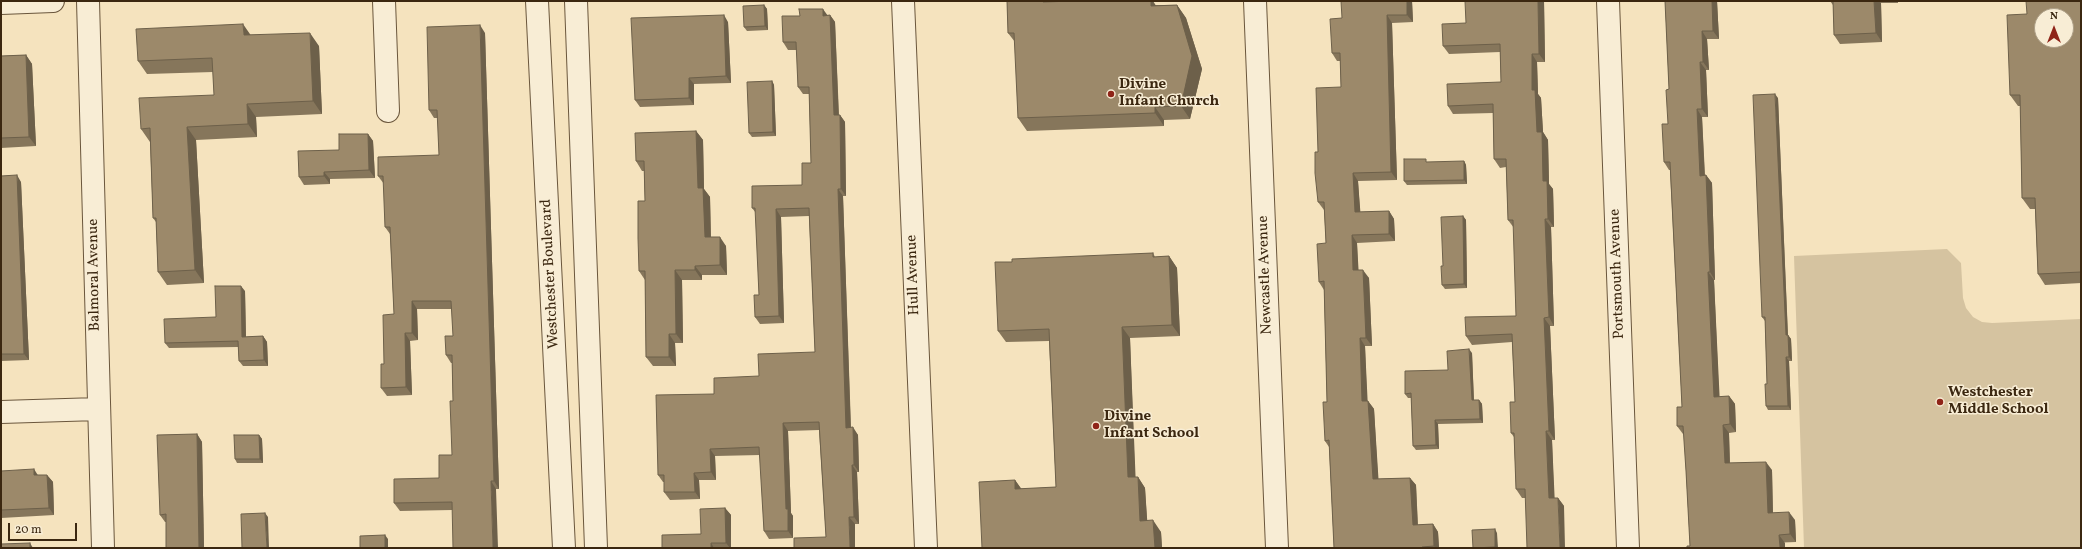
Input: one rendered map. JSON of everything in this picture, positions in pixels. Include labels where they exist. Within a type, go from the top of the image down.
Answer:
[{"type":"street","points":[[1,3],[53,1]]},
{"type":"street","name":"Balmoral Avenue","points":[[88,1],[103,548]]},
{"type":"street","points":[[384,1],[388,110]]},
{"type":"street","name":"Westchester Boulevard","points":[[537,1],[564,548]]},
{"type":"street","points":[[576,1],[596,548]]},
{"type":"street","name":"Hull Avenue","points":[[903,1],[926,548]]},
{"type":"street","name":"Newcastle Avenue","points":[[1255,1],[1277,548]]},
{"type":"street","name":"Portsmouth Avenue","points":[[1608,1],[1628,548]]},
{"type":"street","points":[[1,412],[98,409]]},
{"type":"shaded area","points":[[1947,249],[1961,263],[1963,298],[1966,308],[1973,317],[1982,322],[1992,323],[2081,319],[2081,548],[1804,548],[1794,256]]},
{"type":"building","name":"Divine Infant Church","points":[[1007,1],[1151,1],[1151,6],[1177,5],[1192,56],[1181,106],[1155,107],[1155,113],[1018,118],[1014,33],[1008,33]]},
{"type":"building","points":[[1341,1],[1407,1],[1407,15],[1387,15],[1391,172],[1353,173],[1355,212],[1389,211],[1389,234],[1352,235],[1353,270],[1363,270],[1366,338],[1360,338],[1362,401],[1368,401],[1373,479],[1410,478],[1413,525],[1433,524],[1434,546],[1422,548],[1334,548],[1329,440],[1325,441],[1323,402],[1327,402],[1324,281],[1319,282],[1317,244],[1326,243],[1324,202],[1318,202],[1315,173],[1315,152],[1318,152],[1316,88],[1341,87],[1340,53],[1332,53],[1330,19],[1342,18]]},
{"type":"building","points":[[1465,1],[1538,1],[1539,54],[1532,54],[1532,90],[1535,90],[1537,132],[1542,132],[1543,181],[1547,181],[1548,219],[1545,219],[1549,317],[1544,318],[1549,431],[1546,431],[1549,498],[1558,498],[1560,548],[1527,548],[1525,489],[1516,489],[1514,433],[1511,433],[1510,402],[1515,402],[1512,334],[1466,336],[1465,317],[1516,316],[1513,220],[1508,220],[1506,159],[1494,159],[1493,104],[1448,106],[1447,84],[1501,82],[1500,44],[1443,46],[1442,24],[1466,23]]},
{"type":"building","points":[[1665,1],[1712,1],[1713,31],[1702,31],[1703,62],[1700,62],[1702,109],[1697,109],[1700,176],[1706,175],[1710,272],[1708,272],[1714,397],[1729,396],[1730,424],[1723,425],[1725,463],[1766,462],[1768,513],[1789,512],[1790,534],[1779,535],[1780,548],[1687,548],[1687,546],[1690,546],[1683,426],[1677,426],[1677,407],[1682,407],[1670,162],[1664,162],[1662,124],[1668,124],[1666,90],[1669,89]]},
{"type":"building","points":[[1833,1],[1874,1],[1876,33],[1834,35]]},
{"type":"building","points":[[2026,1],[2081,1],[2081,272],[2038,274],[2035,198],[2022,198],[2020,95],[2010,95],[2007,15],[2027,14]]},
{"type":"building","points":[[764,5],[765,26],[744,27],[743,6]]},
{"type":"building","points":[[799,9],[823,9],[823,16],[830,15],[834,115],[840,115],[841,189],[838,189],[846,428],[853,427],[854,465],[852,465],[854,517],[849,517],[850,548],[794,548],[794,538],[826,537],[819,422],[783,423],[788,531],[764,531],[759,447],[710,449],[711,472],[694,473],[695,492],[664,492],[664,475],[658,475],[656,395],[714,394],[714,378],[759,376],[758,354],[815,352],[809,208],[776,209],[779,316],[755,317],[754,295],[759,295],[755,208],[752,208],[752,186],[802,185],[802,163],[811,163],[809,87],[798,87],[796,42],[783,42],[782,16],[800,16]]},
{"type":"building","points":[[724,15],[726,76],[689,78],[689,98],[635,100],[631,18]]},
{"type":"building","points":[[243,24],[244,35],[310,33],[313,101],[247,104],[248,124],[187,127],[195,270],[158,272],[156,218],[153,218],[150,128],[141,129],[139,98],[214,95],[212,58],[138,61],[136,29]]},
{"type":"building","points":[[480,25],[494,481],[491,481],[493,548],[453,548],[452,502],[394,503],[394,479],[439,478],[439,455],[452,455],[450,401],[453,401],[452,355],[446,355],[445,336],[453,336],[451,301],[412,301],[412,333],[405,333],[406,387],[381,388],[381,364],[384,364],[383,315],[394,314],[390,227],[385,227],[383,176],[378,176],[378,157],[439,155],[437,110],[429,110],[427,27]]},
{"type":"building","points":[[26,55],[29,137],[1,138],[1,56]]},
{"type":"building","points":[[772,81],[773,132],[749,133],[747,82]]},
{"type":"building","points":[[1775,94],[1786,335],[1788,335],[1789,357],[1786,357],[1788,406],[1766,406],[1765,384],[1767,384],[1765,317],[1762,317],[1753,95]]},
{"type":"building","points":[[696,131],[698,188],[703,188],[705,237],[720,237],[720,265],[695,266],[695,270],[675,270],[676,334],[669,334],[669,357],[646,357],[645,271],[639,271],[638,238],[638,201],[645,201],[644,161],[636,161],[635,133]]},
{"type":"building","points":[[339,134],[368,134],[369,170],[324,172],[324,176],[299,177],[298,151],[339,150]]},
{"type":"building","points":[[1404,159],[1426,159],[1426,162],[1464,161],[1464,180],[1404,181]]},
{"type":"building","points":[[17,175],[24,354],[1,354],[1,176]]},
{"type":"building","points":[[1463,216],[1464,284],[1442,285],[1441,266],[1443,266],[1441,217]]},
{"type":"building","points":[[1153,253],[1153,257],[1169,256],[1172,325],[1122,327],[1128,477],[1138,477],[1140,521],[1153,520],[1155,548],[982,548],[979,482],[1015,480],[1015,489],[1056,487],[1049,329],[998,331],[995,262],[1012,262],[1012,259]]},
{"type":"building","points":[[215,286],[241,286],[242,337],[263,336],[264,360],[239,361],[238,341],[165,343],[164,319],[216,317]]},
{"type":"building","points":[[1469,349],[1472,400],[1479,400],[1480,419],[1435,420],[1436,445],[1413,446],[1411,393],[1405,394],[1405,371],[1448,370],[1447,351]]},
{"type":"building","points":[[197,434],[199,548],[166,548],[166,514],[160,515],[157,435]]},
{"type":"building","points":[[234,435],[259,435],[260,459],[235,459]]},
{"type":"building","points":[[34,469],[34,475],[47,475],[49,508],[1,510],[1,471]]},
{"type":"building","points":[[725,508],[726,543],[711,543],[711,548],[662,548],[662,535],[701,534],[700,509]]},
{"type":"building","points":[[265,513],[267,548],[242,548],[241,514]]},
{"type":"building","points":[[1495,529],[1495,547],[1473,548],[1472,530]]},
{"type":"building","points":[[385,535],[385,548],[360,548],[360,536]]},
{"type":"building","points":[[30,543],[30,548],[1,548],[1,544]]},
{"type":"place","name":"Divine Infant Church","points":[[1111,94]]},
{"type":"place","name":"Westchester Middle School","points":[[1940,402]]},
{"type":"place","name":"Divine Infant School","points":[[1096,426]]}]
